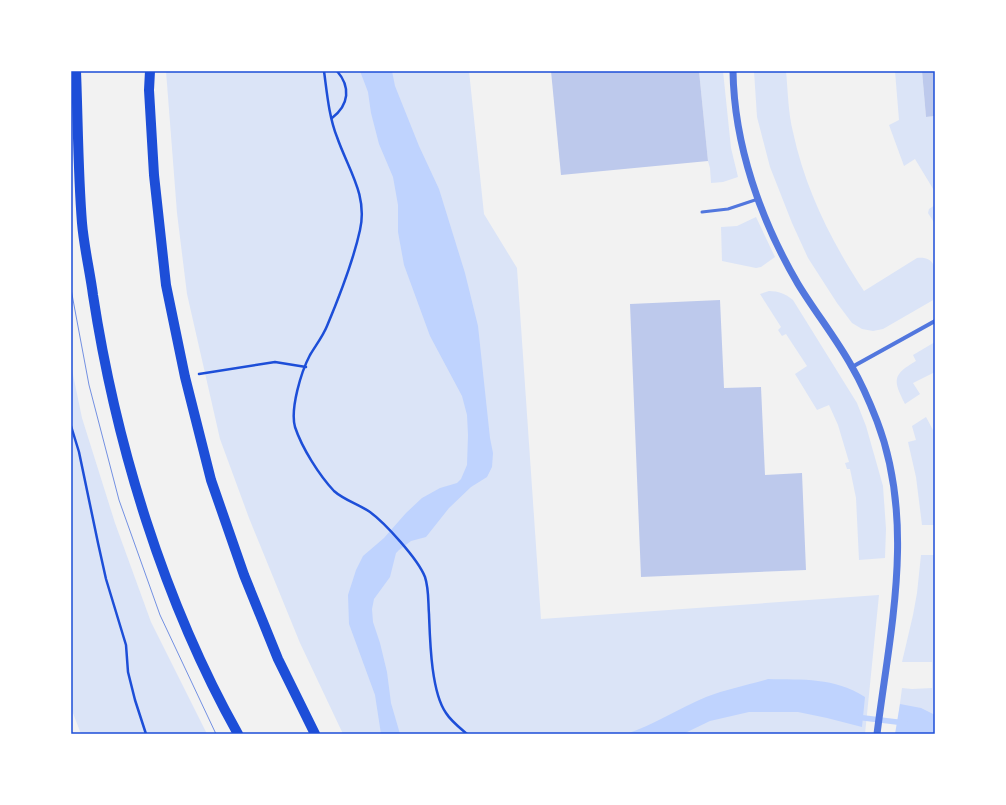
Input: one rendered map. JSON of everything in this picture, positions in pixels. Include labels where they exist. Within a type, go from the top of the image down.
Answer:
[{"type":"main road","points":[[76,71],[82,224],[100,337],[118,423],[149,528],[182,617],[217,697],[238,734]]},
{"type":"main road","points":[[150,71],[149,90],[154,175],[166,284],[185,377],[211,480],[244,575],[278,659],[315,734]]},
{"type":"street","points":[[733,71],[739,126],[748,170],[770,231],[799,284],[852,367],[868,400],[881,434],[892,473],[897,512],[898,550],[896,589],[876,734]]},
{"type":"street","points":[[852,367],[935,321]]},
{"type":"lane","points":[[702,212],[728,210],[758,199]]},
{"type":"path","points":[[324,71],[336,137],[362,200],[362,220],[339,294],[326,328],[309,357],[296,396],[293,411],[295,426],[302,443],[323,478],[335,492],[348,501],[368,510],[385,524],[416,562],[425,576],[435,686],[438,698],[442,708],[450,718],[467,734]]},
{"type":"path","points":[[332,118],[340,111],[348,92],[345,83],[337,71]]},
{"type":"path","points":[[185,377],[275,362],[306,367]]},
{"type":"path","points":[[71,426],[79,452],[106,579],[126,645],[128,672],[146,734]]},
{"type":"shaded area","points":[[166,71],[469,71],[484,214],[517,268],[541,619],[879,595],[865,734],[343,734],[300,643],[249,518],[220,439],[187,294],[177,213]]},
{"type":"shaded area","points":[[699,71],[723,71],[731,148],[738,177],[723,182],[711,183]]},
{"type":"shaded area","points":[[754,71],[786,71],[791,124],[798,153],[812,195],[841,254],[864,291],[917,258],[925,258],[934,265],[936,278],[935,299],[883,329],[873,331],[862,329],[852,323],[837,303],[808,258],[792,223],[770,167],[757,117]]},
{"type":"shaded area","points":[[895,71],[922,71],[926,117],[935,116],[935,192],[915,159],[904,166],[889,125],[899,120]]},
{"type":"shaded area","points":[[935,205],[935,224],[928,213],[929,209]]},
{"type":"shaded area","points":[[756,217],[775,257],[761,267],[756,268],[722,261],[721,227],[737,226]]},
{"type":"shaded area","points":[[769,291],[782,293],[793,300],[857,403],[866,426],[883,486],[886,529],[885,558],[859,560],[856,498],[850,469],[847,469],[845,463],[849,462],[838,425],[829,405],[817,410],[795,374],[807,366],[786,334],[782,336],[778,330],[781,327],[760,294]]},
{"type":"shaded area","points":[[935,342],[935,372],[913,383],[920,394],[905,404],[897,384],[899,374],[902,370],[916,361],[913,355]]},
{"type":"shaded area","points":[[71,365],[82,418],[115,523],[151,622],[207,734],[81,734],[71,708]]},
{"type":"shaded area","points":[[926,417],[933,430],[935,429],[935,525],[922,525],[916,477],[908,442],[916,440],[912,426]]},
{"type":"shaded area","points":[[921,555],[935,555],[935,734],[896,734],[902,688],[932,688],[932,662],[902,662],[917,593]]},
{"type":"water","points":[[360,71],[392,71],[395,86],[419,146],[439,189],[465,273],[478,326],[490,438],[493,453],[492,467],[487,477],[471,487],[449,508],[426,537],[411,541],[396,553],[390,577],[374,599],[372,609],[373,622],[387,672],[391,703],[400,734],[381,734],[375,695],[349,624],[348,595],[356,570],[363,556],[384,538],[406,513],[422,498],[440,488],[457,483],[461,479],[467,465],[467,415],[462,396],[430,336],[404,265],[398,232],[398,205],[393,177],[379,144],[371,113],[368,92]]},
{"type":"water","points":[[768,679],[806,680],[830,683],[842,686],[865,697],[862,727],[798,712],[749,712],[710,721],[683,734],[626,734],[647,726],[706,697],[729,689]]},
{"type":"water","points":[[900,704],[921,708],[935,715],[935,734],[895,734]]},
{"type":"building","points":[[551,71],[699,71],[708,161],[561,175]]},
{"type":"building","points":[[922,71],[935,71],[935,116],[926,117]]},
{"type":"building","points":[[720,300],[724,388],[761,387],[765,475],[802,473],[806,570],[641,577],[630,304]]},
{"type":"waterway","points":[[856,717],[905,723]]},
{"type":"tram line","points":[[71,289],[89,385],[119,500],[160,615],[216,734]]}]
